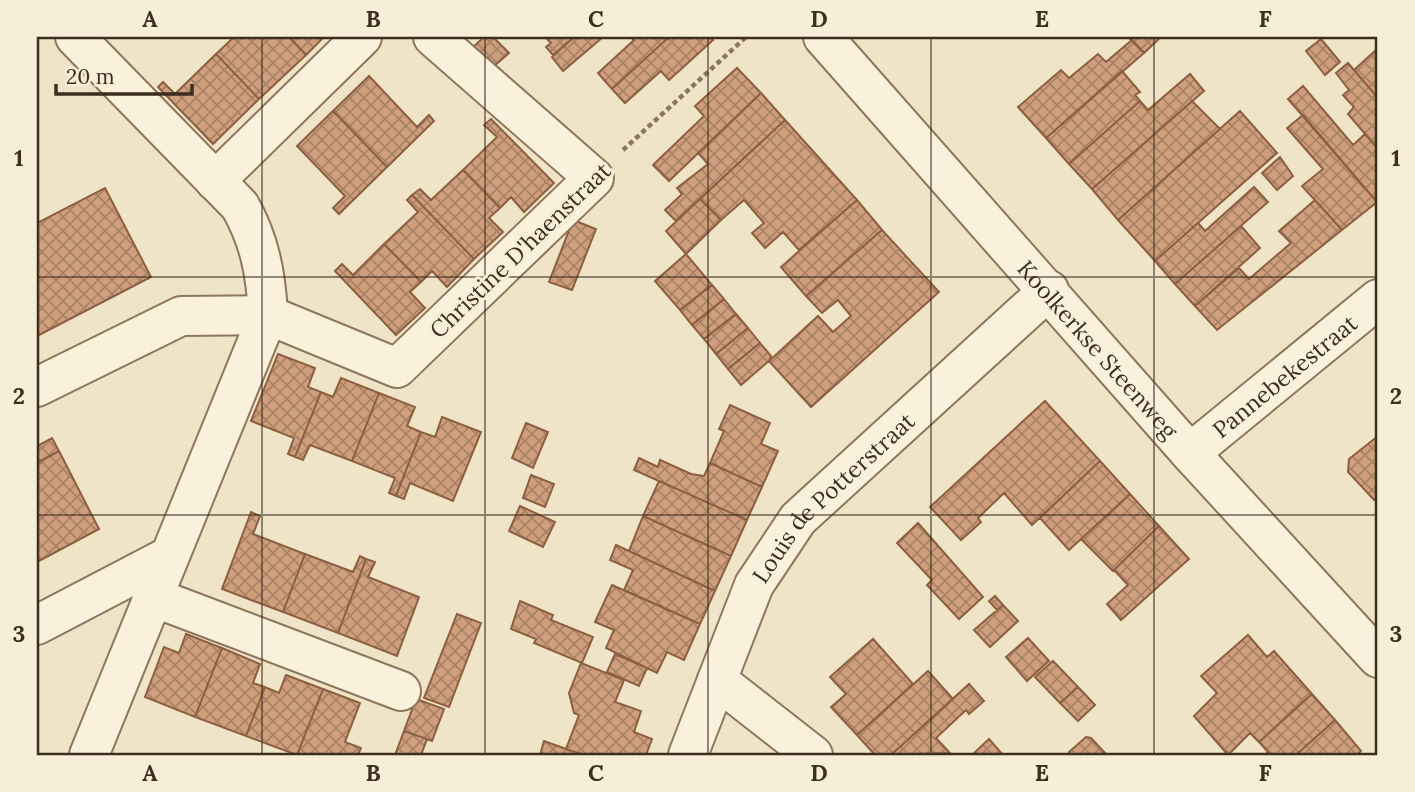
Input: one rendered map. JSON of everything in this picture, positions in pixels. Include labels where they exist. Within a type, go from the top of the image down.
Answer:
[{"type":"street","points":[[75,37],[240,206],[254,230],[262,259],[268,314],[89,755]]},
{"type":"street","points":[[215,181],[362,37]]},
{"type":"street","points":[[433,37],[594,177]]},
{"type":"street","name":"Koolkerkse Steenweg","points":[[822,37],[1191,453],[1378,658]]},
{"type":"street","name":"Christine D'haenstraat","points":[[268,314],[397,368],[594,177]]},
{"type":"street","name":"Louis de Potterstraat","points":[[688,755],[754,584],[798,519],[1049,290]]},
{"type":"street","name":"Pannebekestraat","points":[[1191,453],[1378,299]]},
{"type":"street","points":[[37,387],[181,316],[268,314]]},
{"type":"street","points":[[40,614],[169,556]]},
{"type":"street","points":[[153,597],[401,691]]},
{"type":"street","points":[[717,680],[813,755]]},
{"type":"path","name":"Christine D'haenstraat","points":[[594,177],[746,37]]},
{"type":"building","points":[[234,37],[289,37],[306,55],[259,99],[216,54]]},
{"type":"building","points":[[289,37],[324,37],[306,55]]},
{"type":"building","points":[[484,37],[493,37],[509,53],[492,68],[471,49]]},
{"type":"building","points":[[545,37],[574,37],[553,55],[546,47],[551,43]]},
{"type":"building","points":[[574,37],[603,37],[563,71],[552,57]]},
{"type":"building","points":[[630,37],[669,37],[612,89],[598,73],[634,40]]},
{"type":"building","points":[[669,37],[709,37],[713,40],[669,80],[661,71],[625,103],[612,89]]},
{"type":"building","points":[[1128,37],[1161,37],[1144,53]]},
{"type":"building","points":[[1321,39],[1340,62],[1325,75],[1306,51]]},
{"type":"building","points":[[1132,40],[1144,53],[1046,138],[1018,107],[1061,70],[1069,78],[1098,54],[1106,62]]},
{"type":"building","points":[[1378,48],[1378,98],[1354,70]]},
{"type":"building","points":[[216,54],[259,99],[213,144],[158,87],[163,82],[175,94]]},
{"type":"building","points":[[1348,63],[1378,98],[1378,149],[1348,114],[1354,107],[1343,95],[1349,90],[1336,73]]},
{"type":"building","points":[[737,68],[761,93],[669,181],[653,165],[704,116],[695,106]]},
{"type":"building","points":[[1122,71],[1140,92],[1135,95],[1140,101],[1069,164],[1046,138]]},
{"type":"building","points":[[1190,74],[1204,91],[1092,189],[1069,164],[1140,101],[1148,110]]},
{"type":"building","points":[[369,76],[417,127],[429,115],[434,121],[387,167],[333,111]]},
{"type":"building","points":[[1303,86],[1353,145],[1365,134],[1378,149],[1377,202],[1288,99]]},
{"type":"building","points":[[761,93],[785,120],[676,221],[665,210],[682,194],[677,188],[708,164],[698,153]]},
{"type":"building","points":[[1192,101],[1220,129],[1118,220],[1092,189]]},
{"type":"building","points":[[333,111],[387,167],[339,214],[333,208],[345,196],[297,146]]},
{"type":"building","points":[[1240,111],[1277,153],[1155,261],[1118,220]]},
{"type":"building","points":[[1303,115],[1377,202],[1342,230],[1302,186],[1323,169],[1287,128]]},
{"type":"building","points":[[491,119],[554,183],[524,212],[511,197],[500,208],[463,170],[497,137],[484,125]]},
{"type":"building","points":[[785,120],[857,200],[799,250],[783,232],[765,248],[752,233],[764,223],[744,200],[721,220],[700,199]]},
{"type":"building","points":[[1280,157],[1293,176],[1277,190],[1262,173]]},
{"type":"building","points":[[463,170],[500,208],[489,218],[503,232],[474,259],[412,195],[420,189],[431,200]]},
{"type":"building","points":[[1254,187],[1268,202],[1175,284],[1155,261],[1198,223],[1205,231]]},
{"type":"building","points":[[105,188],[151,277],[37,336],[37,223]]},
{"type":"building","points":[[412,195],[474,259],[447,287],[432,271],[421,282],[384,244],[418,212],[407,200]]},
{"type":"building","points":[[700,199],[721,220],[686,254],[666,231]]},
{"type":"building","points":[[857,200],[882,230],[806,296],[781,267]]},
{"type":"building","points":[[1315,200],[1342,230],[1217,330],[1195,306],[1239,268],[1249,279],[1291,243],[1279,231]]},
{"type":"building","points":[[573,220],[596,229],[572,290],[549,282]]},
{"type":"building","points":[[1241,226],[1260,248],[1195,306],[1175,284]]},
{"type":"building","points":[[882,230],[939,292],[811,407],[769,361],[818,316],[833,332],[851,316],[838,300],[822,313],[806,296]]},
{"type":"building","points":[[384,244],[421,282],[410,292],[425,308],[396,335],[335,271],[342,264],[353,275]]},
{"type":"building","points":[[686,254],[712,285],[680,310],[655,281]]},
{"type":"building","points":[[712,285],[724,299],[692,325],[680,310]]},
{"type":"building","points":[[724,299],[736,314],[704,339],[692,325]]},
{"type":"building","points":[[736,314],[748,328],[716,354],[704,339]]},
{"type":"building","points":[[748,328],[760,343],[728,369],[716,354]]},
{"type":"building","points":[[760,343],[771,356],[769,361],[741,385],[728,369]]},
{"type":"building","points":[[278,354],[315,368],[308,387],[321,392],[295,457],[288,454],[294,438],[251,421]]},
{"type":"building","points":[[341,378],[379,393],[352,461],[310,445],[303,460],[295,457],[321,392],[333,397]]},
{"type":"building","points":[[379,393],[415,407],[407,426],[421,432],[396,496],[389,493],[395,478],[352,461]]},
{"type":"building","points":[[1045,401],[1100,461],[1032,525],[1004,493],[978,518],[981,522],[961,540],[930,507]]},
{"type":"building","points":[[730,405],[770,423],[761,444],[778,451],[762,487],[710,463],[724,431],[719,429]]},
{"type":"building","points":[[442,417],[481,432],[453,501],[410,483],[404,499],[396,496],[421,432],[435,437]]},
{"type":"building","points":[[526,423],[548,432],[533,468],[512,458]]},
{"type":"building","points":[[1378,436],[1378,497],[1374,500],[1348,472],[1349,459]]},
{"type":"building","points":[[52,438],[59,451],[37,463],[37,446]]},
{"type":"building","points":[[59,451],[99,529],[37,562],[37,463]]},
{"type":"building","points":[[639,458],[658,467],[660,460],[691,474],[704,476],[710,463],[762,487],[747,520],[634,470]]},
{"type":"building","points":[[1100,461],[1130,494],[1069,550],[1040,518]]},
{"type":"building","points":[[531,475],[554,484],[545,507],[523,498]]},
{"type":"building","points":[[659,481],[747,520],[731,556],[643,516]]},
{"type":"building","points":[[1130,494],[1159,526],[1113,571],[1081,539]]},
{"type":"building","points":[[520,506],[555,522],[543,547],[509,531]]},
{"type":"building","points":[[251,512],[260,516],[253,534],[305,554],[283,612],[222,589]]},
{"type":"building","points":[[643,516],[731,556],[715,591],[629,551]]},
{"type":"building","points":[[918,523],[983,597],[959,619],[927,585],[932,580],[897,543]]},
{"type":"building","points":[[1159,526],[1189,559],[1121,620],[1107,604],[1128,585],[1114,570]]},
{"type":"building","points":[[616,545],[715,591],[700,624],[624,590],[633,570],[610,560]]},
{"type":"building","points":[[305,554],[353,572],[360,556],[366,559],[338,633],[283,612]]},
{"type":"building","points":[[366,559],[375,562],[368,577],[419,597],[397,656],[338,633]]},
{"type":"building","points":[[612,585],[700,624],[684,660],[667,652],[657,673],[606,648],[614,630],[595,622]]},
{"type":"building","points":[[995,596],[1003,605],[997,610],[989,601]]},
{"type":"building","points":[[520,601],[553,615],[551,620],[593,637],[582,663],[534,643],[536,639],[511,629]]},
{"type":"building","points":[[1003,605],[1018,621],[990,647],[974,630]]},
{"type":"building","points":[[457,614],[481,623],[449,707],[424,698]]},
{"type":"building","points":[[186,634],[222,648],[195,717],[145,697],[164,647],[179,653]]},
{"type":"building","points":[[1248,635],[1267,657],[1274,651],[1312,694],[1259,742],[1250,733],[1228,755],[1194,716],[1217,693],[1201,676]]},
{"type":"building","points":[[1028,638],[1049,661],[1027,681],[1006,657]]},
{"type":"building","points":[[873,639],[913,684],[857,735],[831,707],[846,694],[830,677]]},
{"type":"building","points":[[222,648],[260,664],[253,683],[265,687],[246,736],[195,717]]},
{"type":"building","points":[[615,654],[647,668],[639,686],[607,672]]},
{"type":"building","points":[[1053,661],[1078,687],[1060,703],[1035,677]]},
{"type":"building","points":[[581,663],[624,680],[615,702],[641,711],[634,732],[652,739],[646,755],[584,755],[566,749],[579,715],[574,713],[569,693]]},
{"type":"building","points":[[928,671],[953,699],[891,755],[875,755],[857,735]]},
{"type":"building","points":[[286,675],[323,689],[297,755],[246,736],[265,687],[279,693]]},
{"type":"building","points":[[969,684],[984,701],[969,714],[966,710],[936,738],[950,753],[891,755]]},
{"type":"building","points":[[1078,687],[1095,705],[1078,721],[1060,703]]},
{"type":"building","points":[[323,689],[360,703],[345,742],[361,748],[358,755],[297,755]]},
{"type":"building","points":[[1312,694],[1335,720],[1296,755],[1265,755],[1268,752],[1259,742]]},
{"type":"building","points":[[416,699],[444,709],[432,741],[404,731]]},
{"type":"building","points":[[1335,720],[1361,751],[1357,755],[1296,755]]},
{"type":"building","points":[[404,731],[427,739],[421,755],[395,755]]},
{"type":"building","points":[[1086,737],[1091,738],[1107,755],[1072,755],[1069,752]]},
{"type":"building","points":[[989,739],[1003,755],[972,755]]},
{"type":"building","points":[[544,741],[566,749],[584,755],[540,755]]}]
